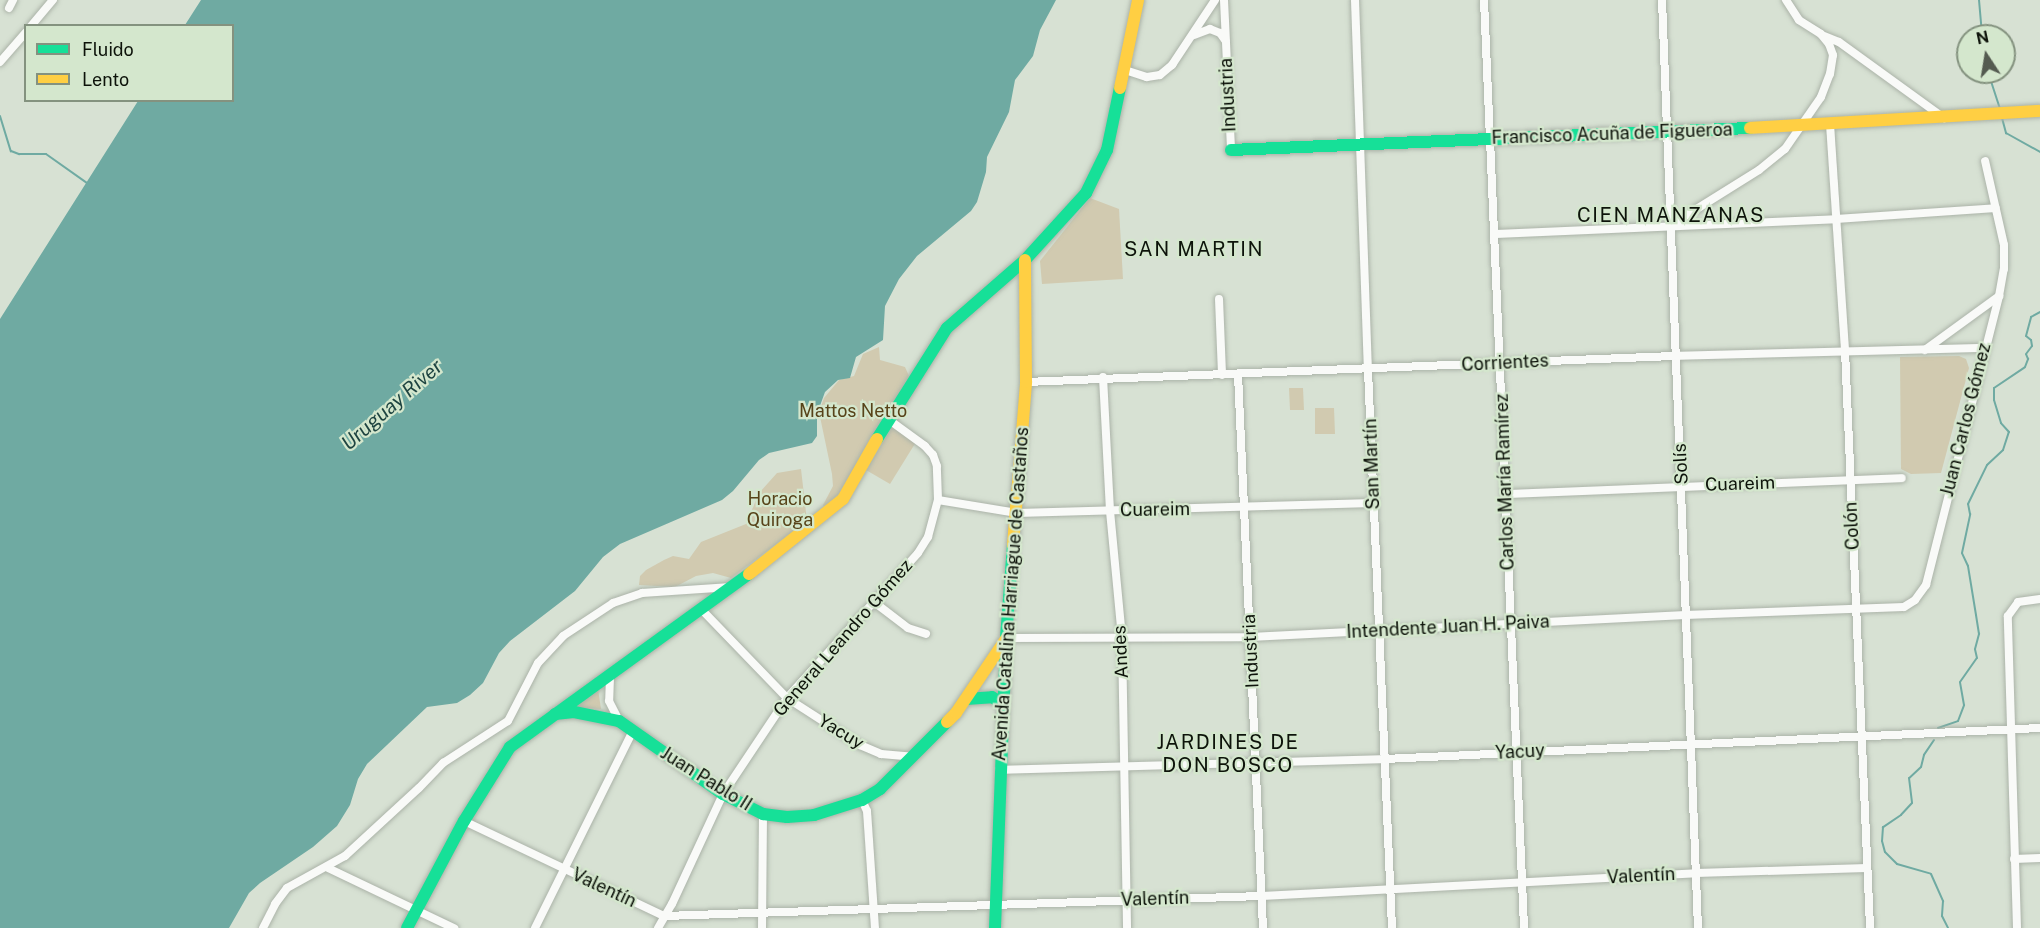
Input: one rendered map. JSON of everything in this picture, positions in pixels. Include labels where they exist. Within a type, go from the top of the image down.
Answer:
[{"type":"street","points":[[33,24],[53,0]]},
{"type":"street","points":[[407,928],[464,821],[499,761],[510,747],[702,610],[843,499],[857,478],[888,419],[947,328],[1025,260],[1073,210],[1098,173],[1107,150],[1138,0]]},
{"type":"street","points":[[1125,70],[1147,77],[1160,75],[1172,65],[1215,0]]},
{"type":"street","name":"Industria","points":[[1224,0],[1231,150]]},
{"type":"street","name":"San Martín","points":[[1355,0],[1373,503],[1392,928]]},
{"type":"street","name":"Carlos María Ramírez","points":[[1484,0],[1502,363],[1510,623],[1518,752],[1524,928]]},
{"type":"street","name":"Solís","points":[[1662,0],[1674,356],[1682,486],[1698,928]]},
{"type":"street","points":[[1786,0],[1799,20],[1839,42],[1945,118]]},
{"type":"street","name":"Industria","points":[[1191,36],[1210,29],[1220,33],[1226,40]]},
{"type":"street","points":[[0,62],[24,34]]},
{"type":"street","points":[[1671,225],[1759,170],[1785,149],[1804,125],[1821,97],[1830,74],[1833,55],[1829,44],[1821,34]]},
{"type":"street","name":"Francisco Acuña de Figueroa","points":[[1231,150],[1490,138],[1668,133],[1993,116],[2040,111]]},
{"type":"street","name":"Colón","points":[[1830,124],[1845,350],[1870,928]]},
{"type":"street","name":"Juan Carlos Gómez","points":[[1889,609],[1910,604],[1926,585],[1984,348],[1999,296],[2004,269],[2004,245],[1985,161]]},
{"type":"street","points":[[1496,234],[1836,219],[1996,208]]},
{"type":"street","name":"Avenida Catalina Harriague de Castaños","points":[[995,928],[999,770],[1006,638],[1026,382],[1025,260]]},
{"type":"street","points":[[1925,351],[1999,296]]},
{"type":"street","points":[[1219,299],[1222,375]]},
{"type":"street","name":"Corrientes","points":[[1026,382],[1103,377],[1368,370],[1674,356],[1984,348]]},
{"type":"street","name":"Industria","points":[[1238,374],[1263,928]]},
{"type":"street","name":"Andes","points":[[1103,377],[1110,511],[1122,639],[1127,928]]},
{"type":"street","name":"General Leandro Gómez","points":[[658,928],[723,794],[787,698],[918,553],[928,537],[938,500],[938,466],[933,455],[925,446],[888,419]]},
{"type":"street","name":"Cuareim","points":[[1506,494],[1902,478]]},
{"type":"street","name":"Cuareim","points":[[938,500],[1017,513],[1373,503]]},
{"type":"street","points":[[263,928],[275,903],[287,888],[304,877],[328,868],[420,788],[443,763],[508,722],[537,663],[563,636],[613,603],[642,593],[732,587]]},
{"type":"street","points":[[2017,928],[2008,616],[2018,602],[2040,599]]},
{"type":"street","points":[[874,602],[908,628],[926,634]]},
{"type":"street","name":"Intendente Juan H. Paiva","points":[[1006,638],[1250,637],[1685,615],[1889,609]]},
{"type":"street","name":"Yacuy","points":[[702,610],[787,698],[860,745],[881,754],[913,757]]},
{"type":"street","name":"Juan Pablo II","points":[[554,714],[574,712],[619,721],[723,794],[764,814],[787,817],[814,815],[862,800],[880,789],[966,699],[1006,638]]},
{"type":"street","points":[[610,677],[609,701],[619,721]]},
{"type":"street","points":[[966,699],[979,696],[992,697],[1004,704]]},
{"type":"street","name":"Yacuy","points":[[999,770],[1385,759],[2040,728]]},
{"type":"street","points":[[535,928],[566,870],[633,731]]},
{"type":"street","points":[[862,800],[867,811],[875,928]]},
{"type":"street","points":[[762,928],[764,814]]},
{"type":"street","name":"Valentín","points":[[464,821],[664,916],[762,915],[1262,896],[1696,873],[1867,868]]},
{"type":"street","points":[[2014,859],[2040,858]]},
{"type":"street","points":[[328,868],[454,928]]},
{"type":"green space","points":[[1090,198],[1119,209],[1123,279],[1042,284],[1040,261]]},
{"type":"green space","name":"Mattos Netto","points":[[879,347],[880,360],[905,367],[909,376],[844,488],[826,509],[823,505],[833,486],[819,412],[824,398],[839,380],[854,376],[863,354]]},
{"type":"green space","points":[[1959,356],[1966,359],[1969,368],[1941,473],[1911,474],[1901,469],[1900,357]]},
{"type":"green space","points":[[1289,388],[1303,388],[1304,410],[1290,410]]},
{"type":"green space","points":[[1315,408],[1334,408],[1335,434],[1315,434]]},
{"type":"green space","points":[[892,427],[916,442],[890,484],[866,470]]},
{"type":"green space","name":"Horacio Quiroga","points":[[801,469],[807,521],[731,578],[713,573],[696,576],[675,587],[639,585],[640,576],[646,570],[673,556],[689,559],[701,542],[746,524],[759,493],[777,473]]},
{"type":"green space","points":[[598,689],[601,709],[570,707]]},
{"type":"water","name":"Uruguay River","points":[[201,0],[1056,0],[1040,30],[1033,56],[1015,80],[1009,112],[987,157],[986,172],[977,202],[971,211],[917,256],[899,279],[885,306],[883,340],[856,357],[850,378],[838,380],[825,392],[817,414],[817,436],[812,443],[769,453],[759,460],[733,491],[722,500],[620,544],[603,557],[575,591],[510,641],[499,653],[483,683],[470,695],[457,703],[427,707],[367,764],[358,779],[350,805],[337,826],[313,847],[249,893],[229,928],[0,928],[0,319],[137,102],[234,102],[234,24],[186,24]]},
{"type":"waterway","points":[[1979,0],[1981,24]]},
{"type":"waterway","points":[[1992,84],[2000,110]]},
{"type":"waterway","points":[[0,116],[11,151],[19,154],[46,154],[87,183]]},
{"type":"waterway","points":[[2002,118],[2006,133],[2040,152]]},
{"type":"waterway","points":[[1938,728],[1958,721],[1964,705],[1960,682],[1977,658],[1975,649],[1979,634],[1968,566],[1962,553],[1970,514],[1968,504],[1987,465],[2003,450],[2009,432],[2001,423],[1994,400],[1994,388],[2025,367],[2028,359],[2026,354],[2032,346],[2031,340],[2026,336],[2031,317],[2040,312]]},
{"type":"waterway","points":[[1934,740],[1924,755],[1921,767],[1909,778],[1912,803],[1901,815],[1883,827],[1882,841],[1885,852],[1897,864],[1931,874],[1943,901],[1942,916],[1948,928]]},
{"type":"traffic: fast","points":[[877,439],[947,328],[1025,260],[1086,193],[1107,150],[1120,88]]},
{"type":"traffic: fast","points":[[1231,150],[1750,128]]},
{"type":"traffic: fast","points":[[995,928],[1006,638],[1013,545]]},
{"type":"traffic: fast","points":[[407,928],[464,821],[510,747],[749,574]]},
{"type":"traffic: fast","points":[[966,699],[992,697],[1003,704]]},
{"type":"traffic: fast","points":[[555,714],[574,712],[619,721],[723,794],[763,814],[787,817],[814,815],[862,800],[880,789],[947,722]]},
{"type":"traffic: slow","points":[[1120,88],[1138,0]]},
{"type":"traffic: slow","points":[[1750,128],[2040,111]]},
{"type":"traffic: slow","points":[[1013,545],[1026,382],[1025,260]]},
{"type":"traffic: slow","points":[[749,574],[843,499],[877,439]]},
{"type":"traffic: slow","points":[[947,722],[956,713],[1006,639]]},
{"type":"district","name":"CIEN MANZANAS","points":[[1671,215]]},
{"type":"district","name":"SAN MARTIN","points":[[1194,249]]},
{"type":"district","name":"JARDINES DE DON BOSCO","points":[[1228,754]]}]
